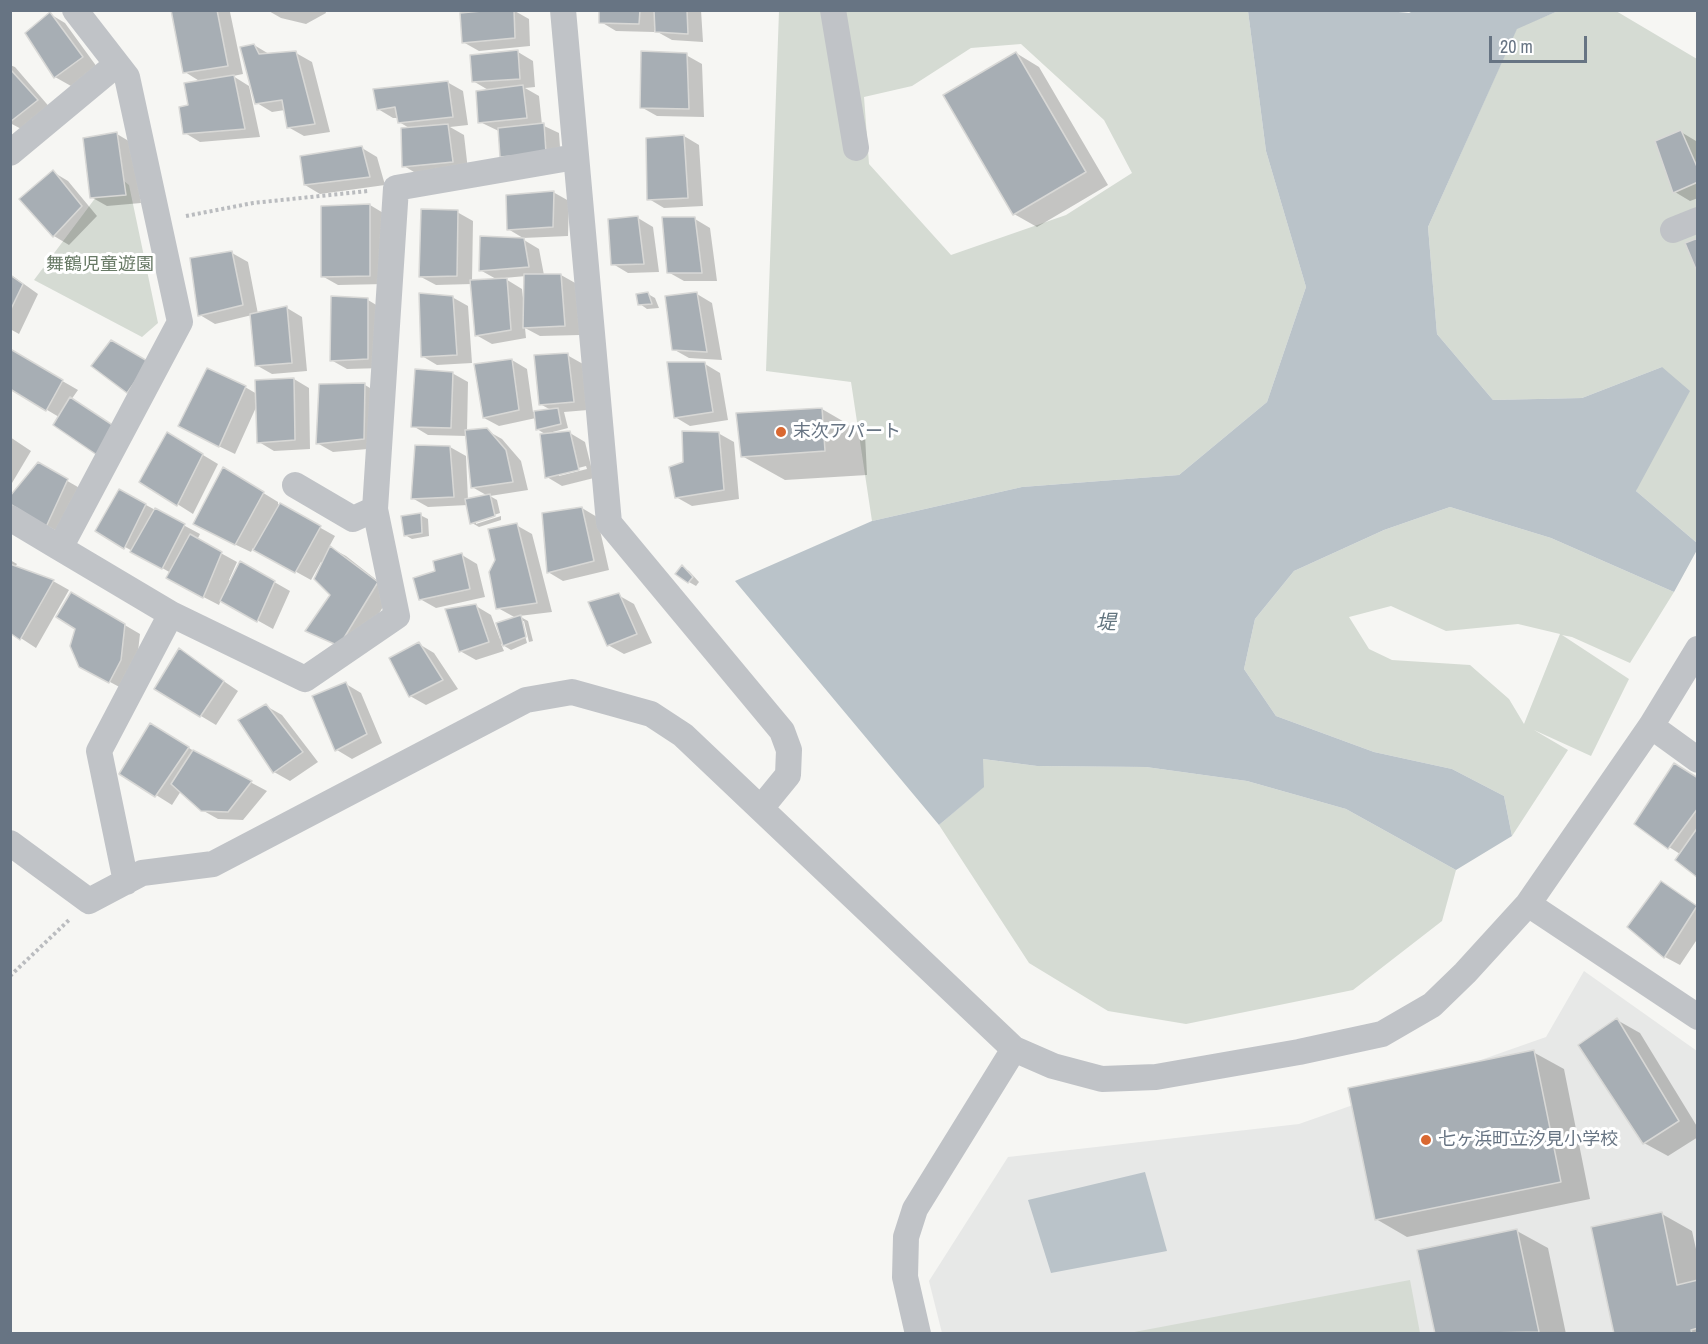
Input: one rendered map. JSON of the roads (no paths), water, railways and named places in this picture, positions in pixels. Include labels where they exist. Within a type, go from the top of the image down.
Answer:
[{"type":"street","points":[[60,548],[180,322],[127,77],[75,10]]},
{"type":"street","points":[[563,10],[609,523],[782,731],[789,750],[788,775],[761,808]]},
{"type":"street","points":[[833,10],[856,148]]},
{"type":"street","points":[[10,153],[117,64]]},
{"type":"street","points":[[10,518],[171,614],[305,679],[397,616],[375,509],[396,188],[575,157]]},
{"type":"street","points":[[1673,230],[1698,220]]},
{"type":"street","points":[[295,484],[353,519],[375,509]]},
{"type":"street","points":[[126,882],[99,751],[171,614]]},
{"type":"street","points":[[10,843],[89,901],[142,873],[213,864],[526,700],[572,692],[651,714],[683,735],[1014,1049],[1053,1066],[1102,1079],[1145,1077],[1288,1054],[1383,1034],[1432,1005],[1465,973],[1528,904],[1651,726],[1698,649]]},
{"type":"street","points":[[1651,726],[1698,760]]},
{"type":"street","points":[[1528,904],[1698,1017]]},
{"type":"street","points":[[918,1334],[905,1277],[906,1238],[915,1209],[1014,1049]]},
{"type":"water","name":"堤","points":[[1415,10],[1558,11],[1517,29],[1428,227],[1437,334],[1493,400],[1582,398],[1662,367],[1690,391],[1636,491],[1697,543],[1697,550],[1674,592],[1551,538],[1450,507],[1384,530],[1294,571],[1255,619],[1244,669],[1276,716],[1374,752],[1452,769],[1504,796],[1512,836],[1456,870],[1346,809],[1247,781],[1146,767],[1037,766],[983,759],[984,787],[939,825],[735,581],[872,521],[1022,487],[1179,475],[1267,402],[1306,287],[1266,151],[1248,11],[1409,13]]},
{"type":"water","points":[[1145,1172],[1167,1251],[1051,1273],[1028,1200]]},
{"type":"place","name":"末次アパート","points":[[781,432]]},
{"type":"place","name":"七ヶ浜町立汐見小学校","points":[[1426,1140]]},
{"type":"park label","name":"舞鶴児童遊園","points":[[100,265]]}]
